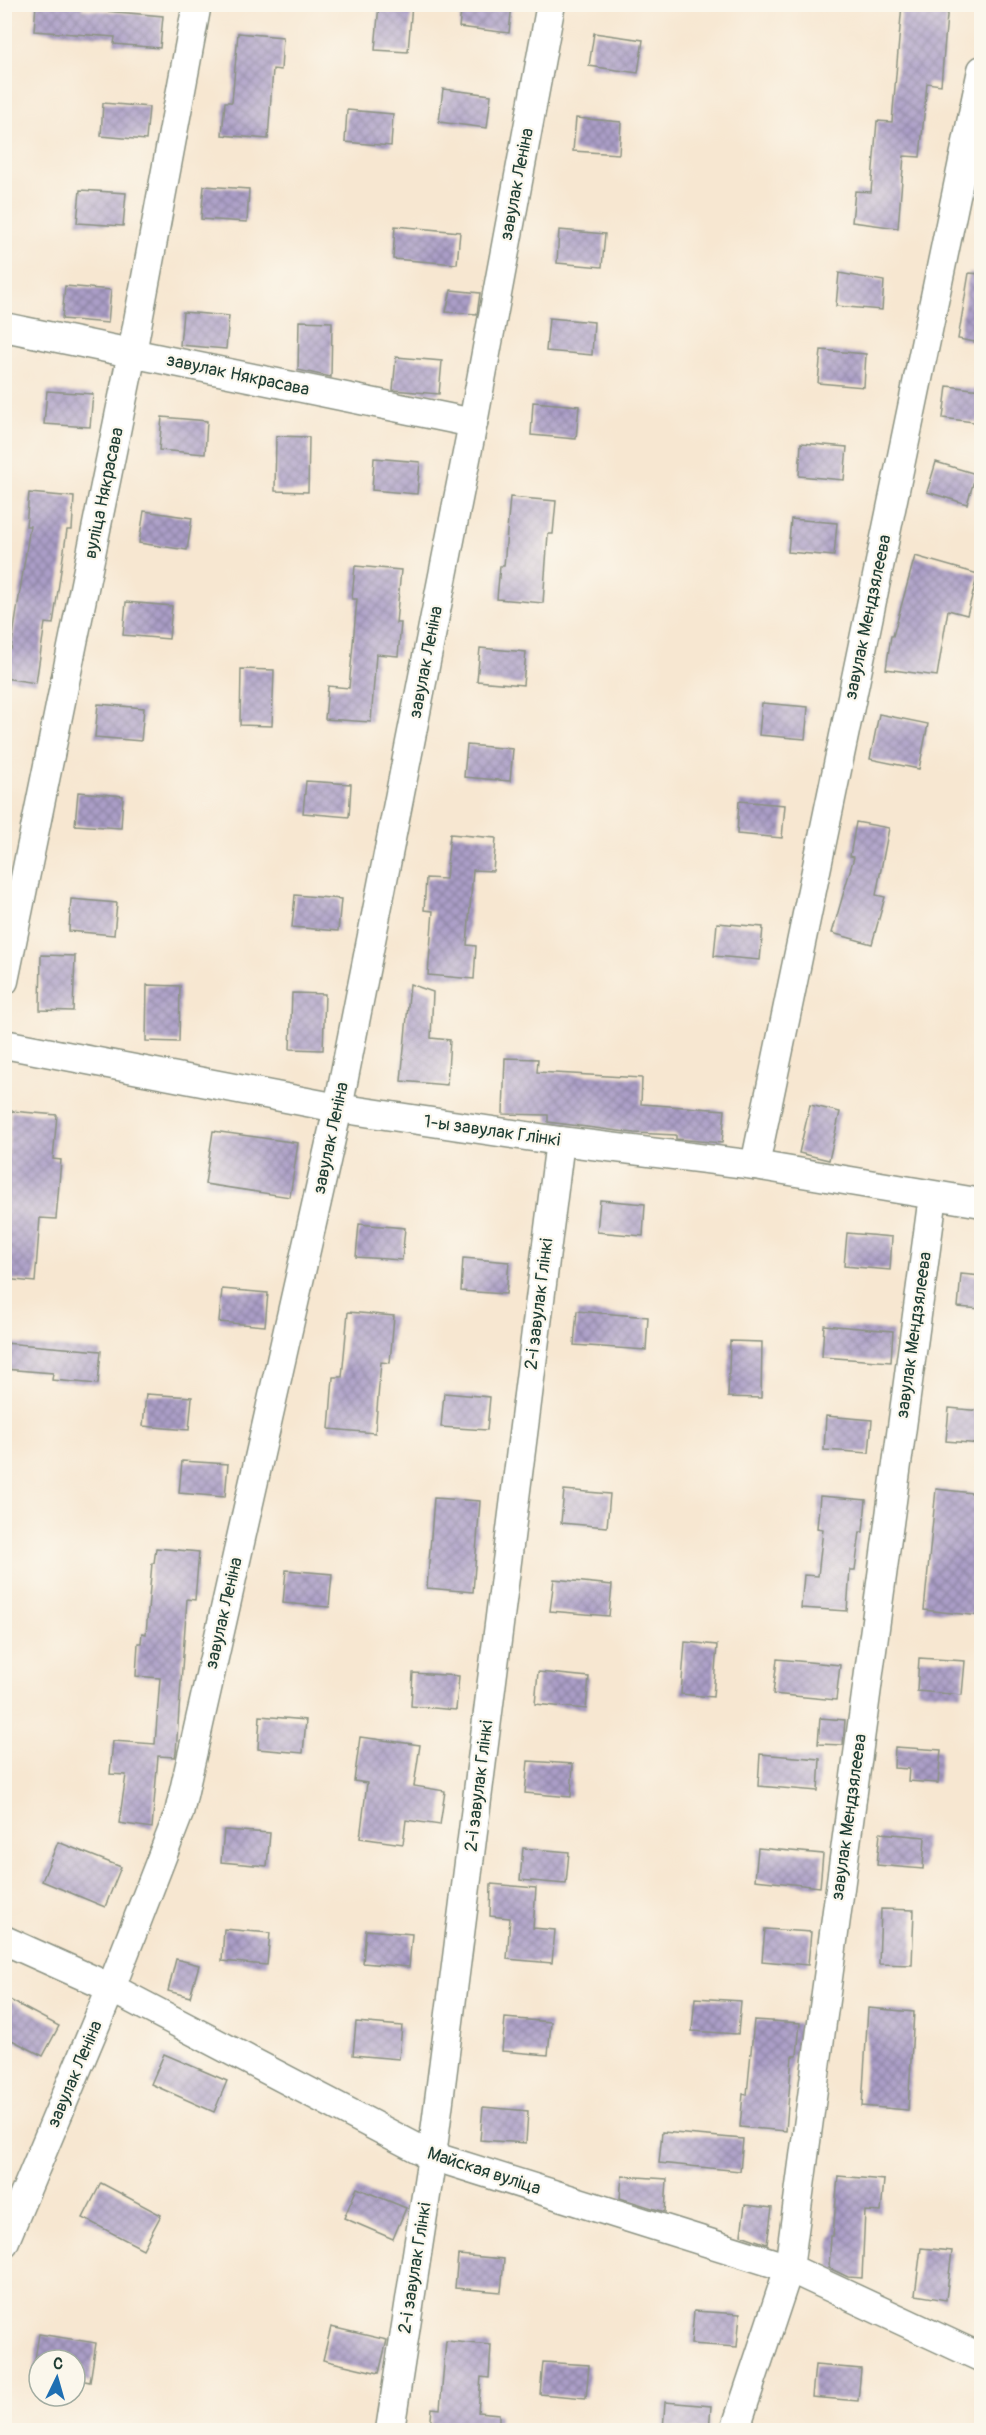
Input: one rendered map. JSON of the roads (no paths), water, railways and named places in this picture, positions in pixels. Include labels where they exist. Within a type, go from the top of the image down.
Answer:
[{"type":"street","name":"вуліца Някрасава","points":[[4,981],[132,353],[197,4]]},
{"type":"street","name":"завулак Леніна","points":[[4,2242],[111,1988],[179,1813],[338,1108],[472,423],[550,4]]},
{"type":"street","name":"завулак Мендзялеева","points":[[755,1165],[981,69]]},
{"type":"street","name":"завулак Някрасава","points":[[4,327],[472,423]]},
{"type":"street","name":"1-ы завулак Глінкі","points":[[4,1044],[338,1108],[560,1141],[755,1165],[981,1203]]},
{"type":"street","name":"2-і завулак Глінкі","points":[[390,2430],[432,2156],[560,1141]]},
{"type":"street","name":"завулак Мендзялеева","points":[[735,2430],[789,2268],[933,1196]]},
{"type":"street","name":"Майская вуліца","points":[[4,1941],[111,1988],[432,2156],[789,2268],[981,2358]]}]
